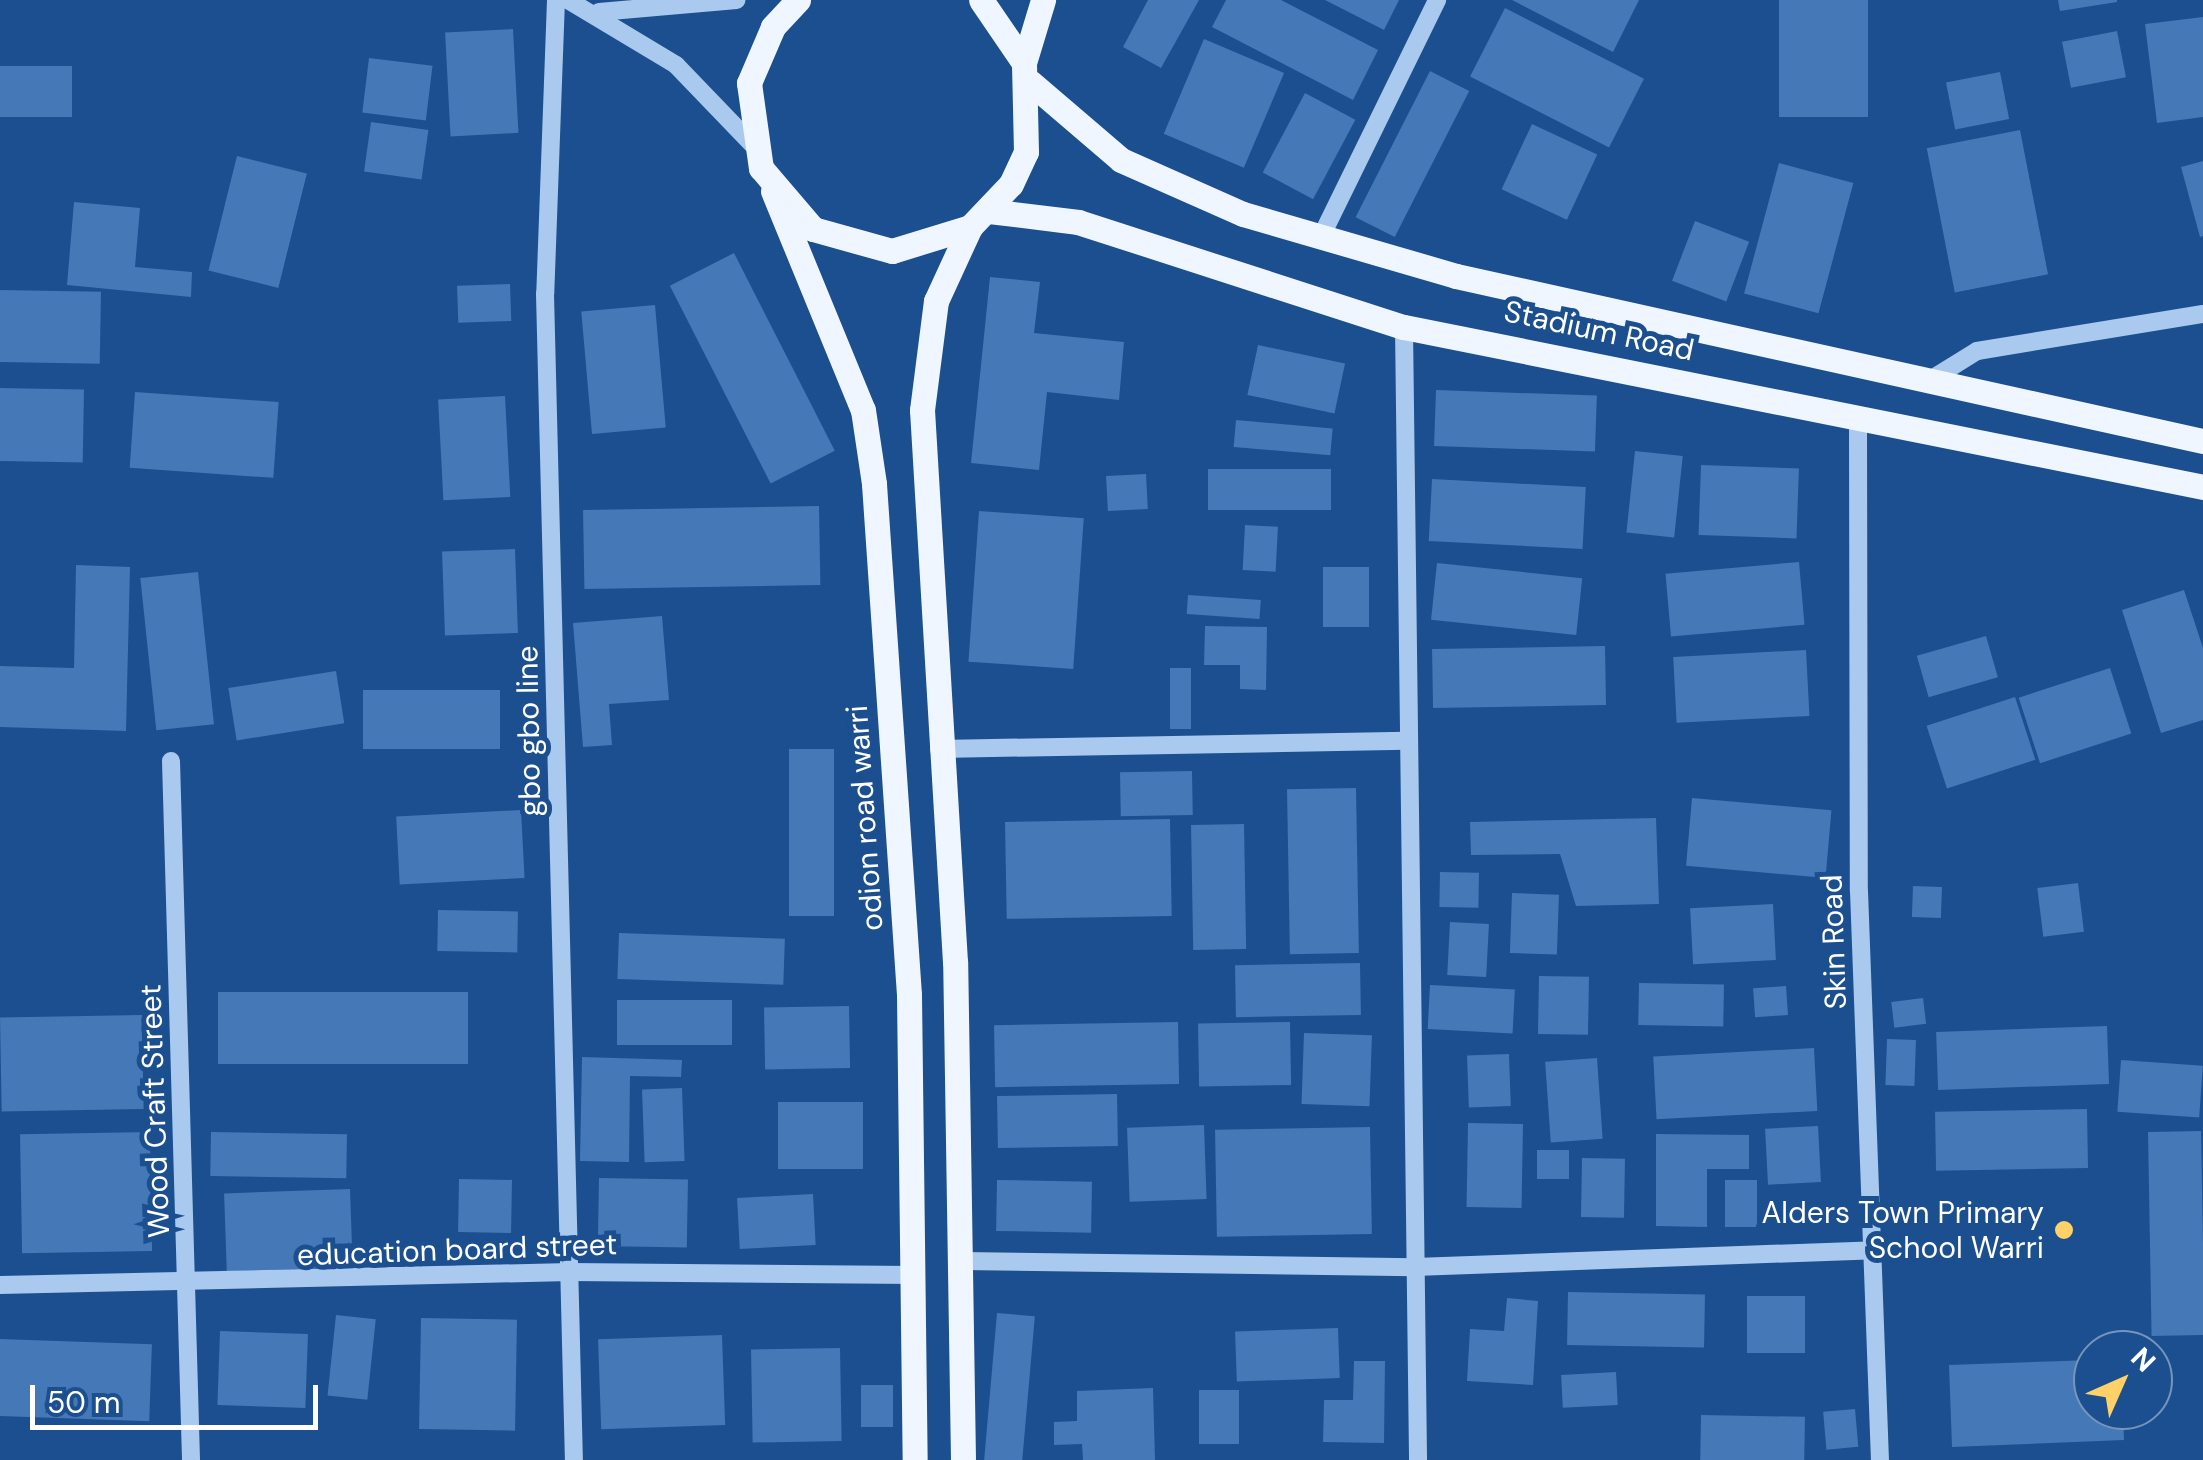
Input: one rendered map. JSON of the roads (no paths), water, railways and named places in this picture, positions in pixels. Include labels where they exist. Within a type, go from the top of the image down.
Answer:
[{"type":"main road","points":[[752,144],[758,54],[798,0]]},
{"type":"main road","name":"Stadium Road","points":[[981,0],[1027,73],[1122,160],[1321,236],[1928,382],[2203,441]]},
{"type":"main road","points":[[963,1460],[961,1261],[922,410],[936,301],[980,219],[1026,152],[1027,73],[1044,0]]},
{"type":"main road","name":"odion road warri","points":[[752,144],[863,410],[874,484],[909,995],[915,1460]]},
{"type":"main road","points":[[774,191],[813,229],[864,249],[920,248],[980,219]]},
{"type":"main road","name":"Stadium Road","points":[[980,219],[1078,222],[1404,326],[1858,422],[2203,487]]},
{"type":"street","name":"gbo gbo line","points":[[556,0],[545,294],[574,1460]]},
{"type":"street","points":[[568,0],[599,12],[676,64],[752,144]]},
{"type":"street","points":[[599,12],[736,0]]},
{"type":"street","points":[[1321,236],[1437,0]]},
{"type":"street","points":[[1928,382],[1977,351],[2203,314]]},
{"type":"street","points":[[1404,326],[1406,740],[1418,1460]]},
{"type":"street","name":"Skin Road","points":[[1858,422],[1859,890],[1880,1460]]},
{"type":"street","points":[[940,749],[1406,740]]},
{"type":"street","name":"Wood Craft Street","points":[[171,760],[192,1460]]},
{"type":"street","points":[[961,1261],[1415,1267],[1875,1250]]},
{"type":"street","name":"education board street","points":[[0,1285],[189,1287],[570,1272],[915,1275]]},
{"type":"place","name":"Alders Town Primary School Warri","points":[[2064,1230]]}]
